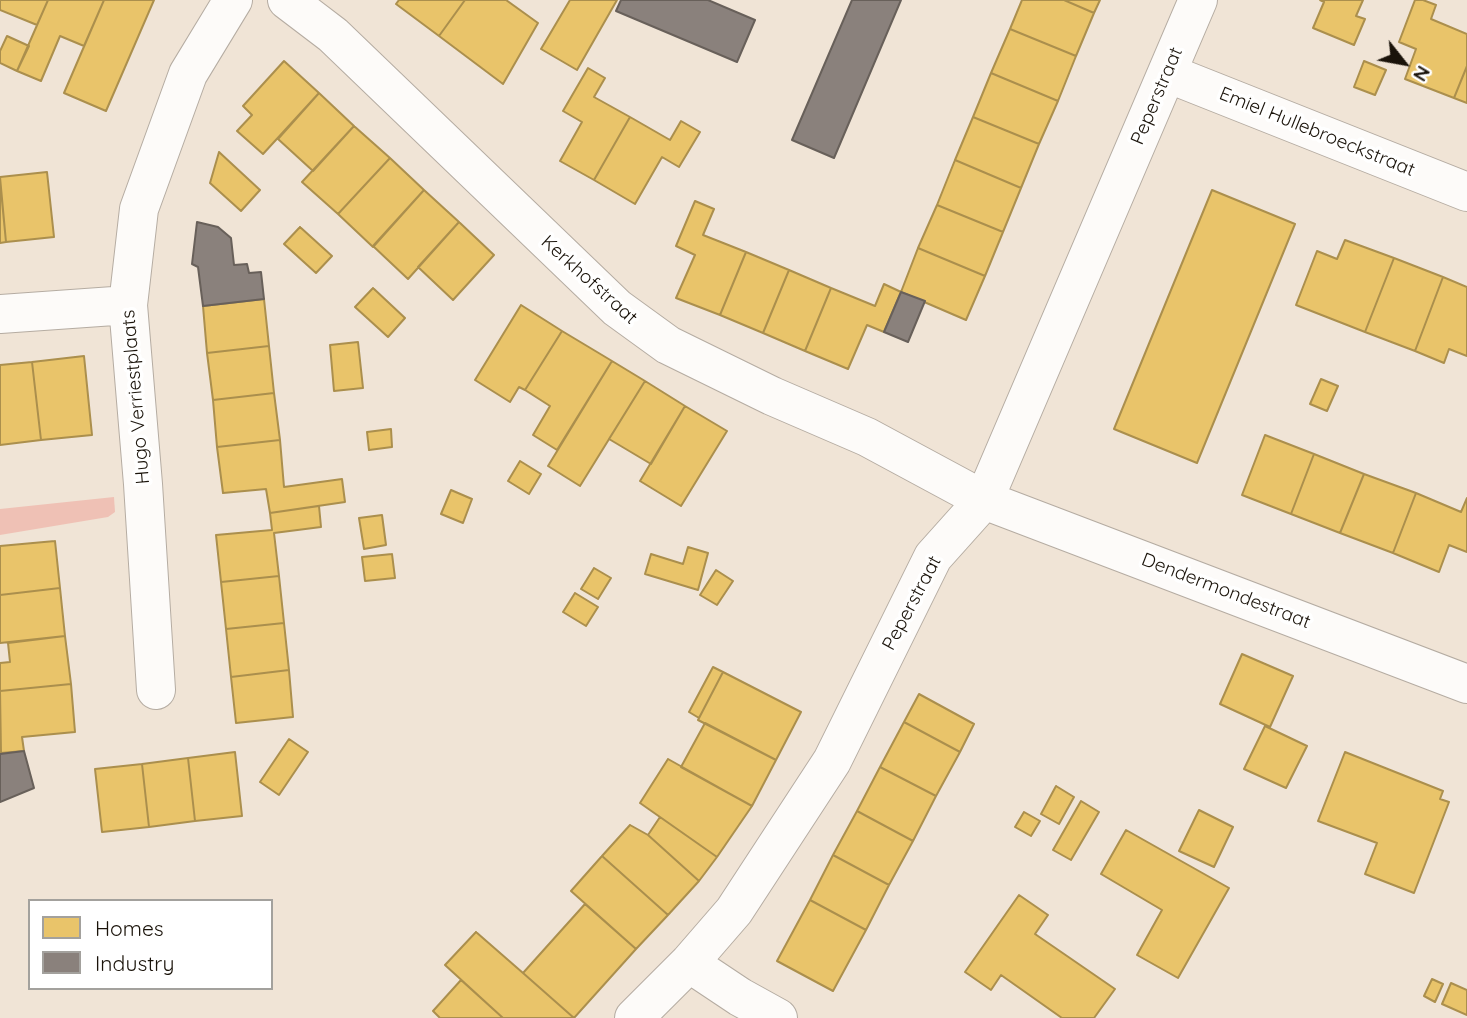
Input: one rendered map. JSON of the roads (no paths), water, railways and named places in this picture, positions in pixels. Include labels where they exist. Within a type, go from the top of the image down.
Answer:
[{"type":"street","name":"Hugo Verriestplaats","points":[[156,690],[128,305],[139,209],[188,74],[233,0]]},
{"type":"street","name":"Kerkhofstraat","points":[[287,0],[333,35],[617,308],[668,345],[772,396],[867,437],[984,500]]},
{"type":"street","name":"Peperstraat","points":[[634,1018],[689,964],[734,911],[832,761],[933,557],[984,500],[1198,0]]},
{"type":"street","name":"Emiel Hullebroeckstraat","points":[[1167,73],[1467,192]]},
{"type":"street","points":[[0,314],[128,305]]},
{"type":"street","name":"Dendermondestraat","points":[[984,500],[1467,684]]},
{"type":"street","points":[[689,964],[740,998],[778,1018]]}]
